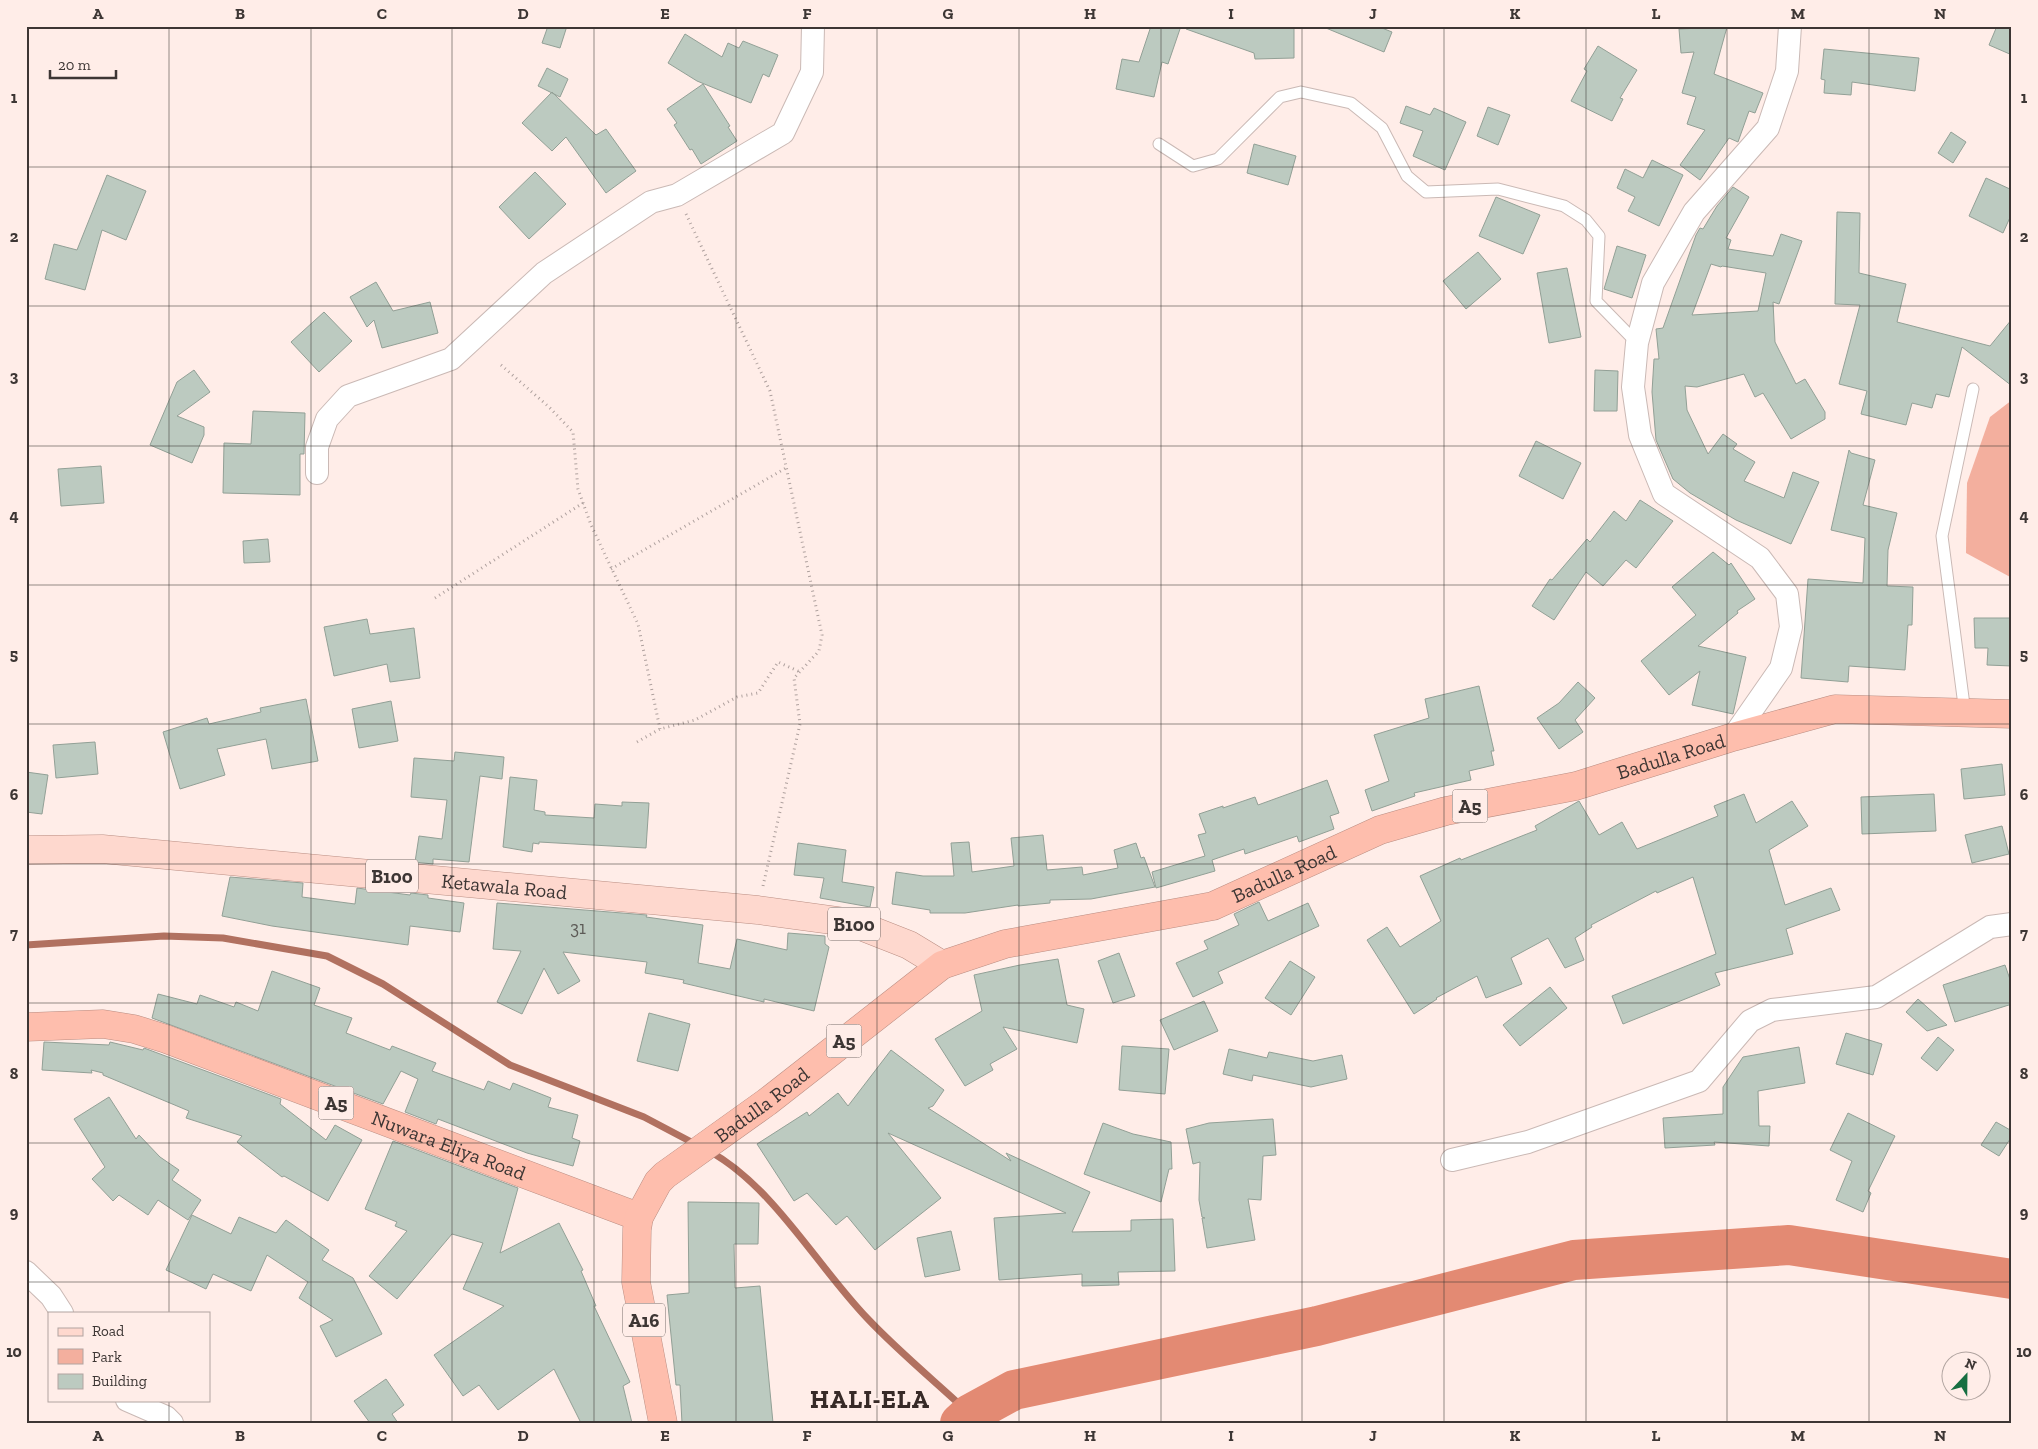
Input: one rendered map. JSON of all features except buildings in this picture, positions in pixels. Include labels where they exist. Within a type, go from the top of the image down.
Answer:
[{"type":"highway","name":"Badulla Road","points":[[639,1217],[658,1182],[665,1175],[746,1116],[942,965],[1005,944],[1213,906],[1380,830],[1446,811],[1576,786],[1733,737],[1835,709],[2012,714]]},
{"type":"highway","name":"Nuwara Eliya Road","points":[[26,1027],[103,1024],[134,1029],[639,1217]]},
{"type":"highway","name":"A16","points":[[639,1217],[636,1282],[663,1423]]},
{"type":"main road","name":"Ketawala Road","points":[[26,850],[102,849],[758,910],[853,923],[909,945],[942,965]]},
{"type":"street","points":[[317,473],[317,447],[327,419],[348,396],[451,359],[544,273],[651,202],[677,195],[783,133],[812,72],[813,26]]},
{"type":"street","points":[[1733,737],[1781,668],[1791,628],[1787,594],[1760,558],[1664,494],[1640,436],[1633,387],[1637,343],[1653,283],[1694,212],[1768,128],[1787,71],[1790,26]]},
{"type":"street","points":[[1452,1160],[1528,1142],[1698,1081],[1750,1021],[1772,1010],[1876,997],[1990,928],[2012,924]]},
{"type":"street","points":[[26,1272],[51,1296],[61,1312]]},
{"type":"street","points":[[131,1402],[166,1417],[172,1423]]},
{"type":"lane","points":[[1159,144],[1193,166],[1218,159],[1280,97],[1301,92],[1352,103],[1382,128],[1407,176],[1426,192],[1498,189],[1564,206],[1586,220],[1599,236],[1596,301],[1637,343]]},
{"type":"lane","points":[[1965,713],[1942,536],[1973,389]]},
{"type":"path","points":[[677,195],[770,391],[822,635],[819,651],[794,678],[800,724],[758,910]]},
{"type":"path","points":[[501,365],[550,407],[573,432],[578,489],[611,569],[638,624],[660,729]]},
{"type":"path","points":[[611,569],[786,468]]},
{"type":"path","points":[[435,598],[583,503]]},
{"type":"path","points":[[637,742],[660,729],[695,720],[737,697],[758,693],[778,662],[800,672]]},
{"type":"green space","points":[[2012,400],[2012,578],[1966,553],[1967,483],[1990,417]]},
{"type":"waterway","points":[[26,945],[164,936],[223,938],[327,956],[383,984],[510,1065],[644,1117],[697,1145]]},
{"type":"waterway","points":[[709,1151],[732,1166],[754,1185],[793,1228],[848,1297],[879,1331],[970,1414]]},
{"type":"waterway","points":[[960,1423],[970,1414],[1014,1390],[1317,1326],[1574,1260],[1789,1245],[2012,1279]]},
{"type":"district","name":"HALI-ELA","points":[[870,1399]]}]
